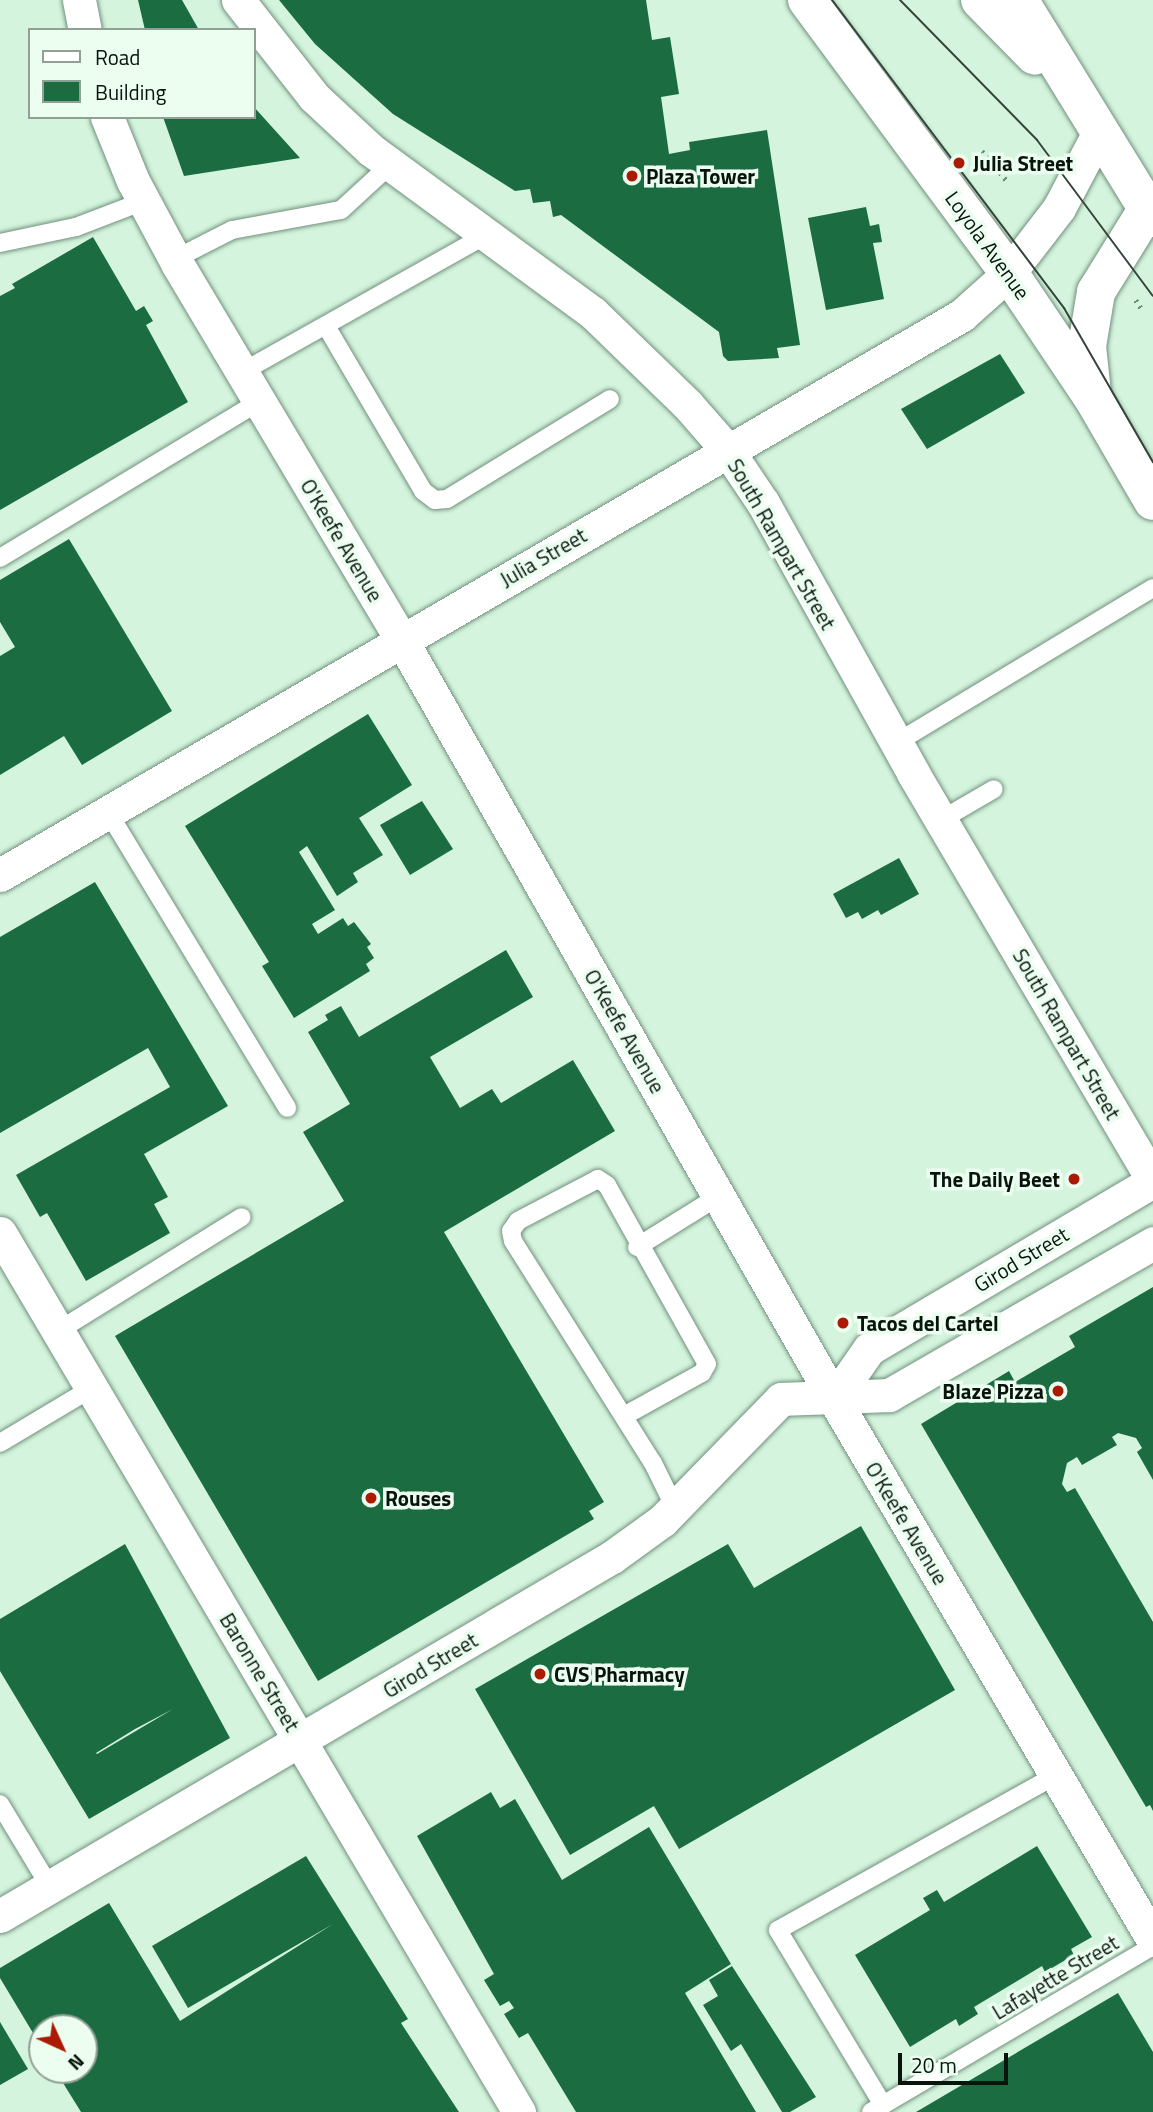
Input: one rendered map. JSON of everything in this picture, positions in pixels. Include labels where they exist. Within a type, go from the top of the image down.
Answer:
[{"type":"main road","name":"Loyola Avenue","points":[[807,0],[1009,273],[1093,398],[1153,501]]},
{"type":"main road","points":[[980,0],[1073,95]]},
{"type":"main road","points":[[1019,0],[1073,95],[1151,210],[1096,292],[1087,346],[1093,398]]},
{"type":"street","points":[[79,0],[85,28]]},
{"type":"street","name":"South Rampart Street","points":[[237,0],[314,97],[390,165],[593,313],[687,404],[728,451],[763,503],[896,743],[1153,1181]]},
{"type":"street","name":"O'Keefe Avenue","points":[[108,119],[144,201],[175,259],[401,639],[834,1399],[1153,1940]]},
{"type":"street","name":"Julia Street","points":[[0,876],[401,639],[962,315],[1009,273],[1074,186],[1098,134]]},
{"type":"street","name":"Girod Street","points":[[834,1399],[869,1349],[1153,1181]]},
{"type":"street","name":"Baronne Street","points":[[0,1233],[519,2112]]},
{"type":"street","name":"Girod Street","points":[[0,1916],[612,1557],[676,1508],[781,1399],[888,1395],[1153,1243]]},
{"type":"lane","points":[[175,259],[232,230],[341,210],[390,165]]},
{"type":"lane","points":[[0,243],[76,227],[144,201]]},
{"type":"lane","points":[[242,372],[488,234]]},
{"type":"lane","points":[[326,326],[423,491],[435,500],[447,499],[610,399]]},
{"type":"lane","points":[[0,558],[260,401]]},
{"type":"lane","points":[[896,743],[1153,588]]},
{"type":"lane","points":[[941,820],[994,789]]},
{"type":"lane","points":[[108,812],[287,1108]]},
{"type":"lane","points":[[624,1416],[702,1373],[707,1364],[638,1247],[607,1185],[598,1179],[518,1221],[511,1231],[513,1241],[624,1416],[676,1508]]},
{"type":"lane","points":[[638,1247],[719,1196]]},
{"type":"lane","points":[[58,1331],[242,1217]]},
{"type":"lane","points":[[0,1444],[92,1388]]},
{"type":"lane","points":[[877,2108],[778,1930],[1056,1775]]},
{"type":"lane","points":[[0,1804],[50,1887]]},
{"type":"lane","name":"Lafayette Street","points":[[877,2108],[1153,1946]]},
{"type":"path","points":[[982,151],[1006,180]]},
{"type":"path","points":[[1136,300],[1143,311]]},
{"type":"building","points":[[138,0],[182,0],[198,28],[145,28]]},
{"type":"building","name":"Plaza Tower","points":[[279,0],[646,0],[652,40],[670,37],[679,94],[661,97],[669,154],[690,150],[689,142],[767,130],[800,345],[777,348],[779,358],[728,361],[723,356],[719,332],[561,215],[553,217],[550,201],[533,203],[530,189],[515,191],[393,114],[315,44]]},
{"type":"building","points":[[256,109],[300,158],[184,176],[164,119],[256,119]]},
{"type":"building","points":[[866,207],[870,226],[879,224],[882,242],[873,243],[884,299],[826,310],[808,218]]},
{"type":"building","points":[[93,237],[136,311],[144,306],[153,321],[146,325],[188,402],[0,510],[0,296],[15,288],[12,284]]},
{"type":"building","points":[[1000,354],[1025,393],[927,449],[901,409]]},
{"type":"building","points":[[69,539],[172,711],[82,765],[64,736],[0,775],[0,656],[15,647],[0,622],[0,580]]},
{"type":"building","points":[[368,714],[412,785],[359,818],[383,855],[353,873],[358,882],[337,896],[307,846],[299,852],[335,910],[312,924],[318,934],[343,918],[348,926],[354,922],[371,944],[367,947],[374,958],[366,964],[370,971],[294,1018],[262,966],[269,962],[185,826]]},
{"type":"building","points":[[422,801],[453,849],[410,875],[380,825]]},
{"type":"building","points":[[899,858],[919,894],[881,915],[878,910],[862,919],[858,912],[846,918],[833,894]]},
{"type":"building","points":[[95,882],[228,1106],[144,1154],[168,1197],[154,1204],[170,1233],[86,1281],[47,1213],[40,1217],[16,1175],[170,1087],[148,1048],[0,1133],[0,937]]},
{"type":"building","points":[[506,950],[533,997],[430,1057],[460,1108],[492,1089],[501,1103],[573,1060],[615,1131],[444,1232],[604,1502],[589,1511],[594,1519],[318,1681],[115,1336],[344,1201],[303,1132],[350,1104],[308,1032],[328,1020],[325,1015],[341,1006],[359,1037]]},
{"type":"building","points":[[1153,1287],[1153,1480],[1137,1452],[1142,1448],[1136,1438],[1118,1433],[1112,1437],[1117,1445],[1082,1465],[1077,1457],[1067,1463],[1062,1484],[1067,1492],[1075,1488],[1153,1622],[1153,1811],[1150,1805],[1146,1807],[921,1424],[1009,1371],[1015,1382],[1075,1347],[1069,1336]]},
{"type":"building","points":[[861,1526],[955,1690],[679,1849],[654,1806],[570,1855],[475,1689],[728,1544],[754,1588]]},
{"type":"building","points":[[125,1544],[230,1738],[89,1819],[0,1671],[0,1619]],"holes":[[[173,1709],[97,1754],[135,1729]]]},
{"type":"building","points":[[491,1792],[500,1808],[515,1799],[562,1880],[649,1827],[731,1964],[685,1993],[756,2112],[576,2112],[528,2033],[519,2038],[504,2014],[514,2008],[509,2001],[500,2006],[484,1980],[494,1974],[417,1836]]},
{"type":"building","points":[[1037,1846],[1092,1937],[1071,1949],[1074,1955],[1045,1972],[1042,1966],[974,2007],[978,2014],[959,2026],[956,2019],[910,2047],[855,1955],[930,1910],[923,1898],[937,1890],[944,1902]]},
{"type":"building","points":[[306,1856],[408,2019],[401,2023],[459,2112],[81,2112],[64,2084],[98,2084],[98,2014],[28,2014],[28,2025],[0,1978],[0,1968],[109,1903],[180,2021],[333,1924],[188,2008],[152,1946]]},
{"type":"building","points":[[732,1966],[816,2097],[790,2112],[782,2112],[741,2044],[731,2051],[703,2005],[718,1996],[709,1980]]},
{"type":"building","points":[[1118,1993],[1153,2052],[1153,2112],[916,2112]]},
{"type":"building","points":[[0,2022],[28,2069],[0,2085]]},
{"type":"tram line","points":[[832,0],[1064,308],[1153,462]]},
{"type":"tram line","points":[[900,0],[1037,140],[1153,296]]},
{"type":"place","name":"Julia Street","points":[[959,163]]},
{"type":"place","name":"Plaza Tower","points":[[632,176]]},
{"type":"place","name":"The Daily Beet","points":[[1074,1179]]},
{"type":"place","name":"Tacos del Cartel","points":[[843,1323]]},
{"type":"place","name":"Blaze Pizza","points":[[1058,1391]]},
{"type":"place","name":"Rouses","points":[[371,1498]]},
{"type":"place","name":"CVS Pharmacy","points":[[540,1674]]}]
